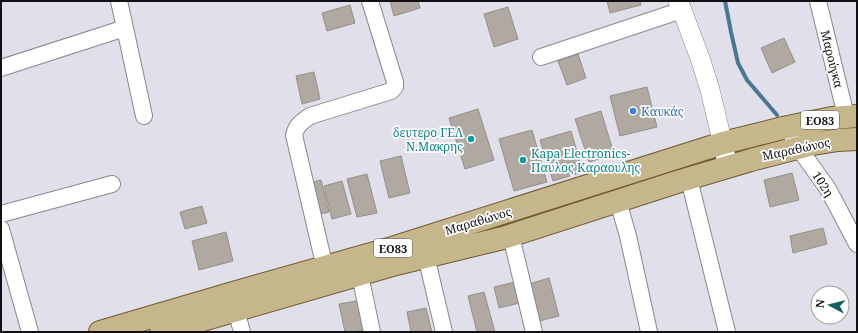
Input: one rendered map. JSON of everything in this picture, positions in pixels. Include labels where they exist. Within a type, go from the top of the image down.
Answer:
[{"type":"main road","name":"Μαραθώνος","points":[[100,332],[392,248],[723,143],[783,128],[832,118],[851,116]]},
{"type":"main road","name":"Μαραθώνος","points":[[161,332],[426,256],[511,236],[728,166],[799,148],[838,140],[857,139]]},
{"type":"street","points":[[119,1],[144,116]]},
{"type":"street","points":[[325,268],[294,135],[296,128],[310,116],[391,92],[395,87],[395,82],[370,1]]},
{"type":"street","name":"Μαρούγκα","points":[[818,1],[851,116]]},
{"type":"street","points":[[541,57],[680,5],[710,90],[728,166]]},
{"type":"street","points":[[1,68],[125,28]]},
{"type":"street","name":"102η","points":[[783,128],[828,189],[853,227],[857,244]]},
{"type":"street","points":[[689,179],[727,332]]},
{"type":"street","points":[[1,214],[112,184]]},
{"type":"street","points":[[618,201],[628,236],[649,332]]},
{"type":"street","points":[[1,229],[30,332]]},
{"type":"street","points":[[511,236],[534,332]]},
{"type":"street","points":[[426,256],[444,332]]},
{"type":"street","points":[[360,275],[372,332]]},
{"type":"street","points":[[236,310],[242,332]]},
{"type":"building","points":[[390,1],[418,1],[420,8],[394,16]]},
{"type":"building","points":[[607,1],[640,1],[641,5],[610,13]]},
{"type":"building","points":[[350,5],[355,23],[327,31],[322,13]]},
{"type":"building","points":[[508,7],[518,39],[494,47],[484,14]]},
{"type":"building","points":[[784,38],[795,62],[772,73],[761,48]]},
{"type":"building","points":[[578,54],[586,78],[567,85],[558,61]]},
{"type":"building","points":[[314,72],[320,99],[302,104],[296,76]]},
{"type":"building","name":"Καυκάς","points":[[647,87],[657,127],[620,136],[610,96]]},
{"type":"building","name":"δευτερο ΓΕΛ Ν.Μακρης","points":[[478,109],[494,160],[465,169],[449,118]]},
{"type":"building","points":[[601,111],[614,154],[589,162],[575,119]]},
{"type":"building","name":"Kapa Electronics- Παυλος Καραουλης","points":[[532,130],[547,182],[514,191],[499,139]]},
{"type":"building","points":[[571,131],[583,172],[553,181],[540,140]]},
{"type":"building","points":[[401,156],[410,193],[389,198],[380,161]]},
{"type":"building","points":[[792,173],[799,200],[770,207],[764,180]]},
{"type":"building","points":[[367,174],[377,213],[357,217],[347,179]]},
{"type":"building","points":[[321,180],[329,212],[317,215],[309,183]]},
{"type":"building","points":[[342,181],[351,214],[332,219],[324,186]]},
{"type":"building","points":[[202,206],[207,223],[185,229],[180,212]]},
{"type":"building","points":[[823,228],[827,244],[793,253],[790,236]]},
{"type":"building","points":[[226,232],[233,261],[199,270],[192,241]]},
{"type":"building","points":[[549,278],[559,316],[539,321],[529,284]]},
{"type":"building","points":[[519,281],[524,302],[499,308],[494,287]]},
{"type":"building","points":[[484,292],[495,332],[477,332],[468,296]]},
{"type":"building","points":[[362,300],[368,329],[345,332],[339,304]]},
{"type":"building","points":[[426,308],[432,332],[411,332],[407,312]]},
{"type":"waterway","points":[[725,1],[738,63],[747,80],[777,115]]},
{"type":"place","name":"Καυκάς","points":[[633,111]]},
{"type":"place","name":"δευτερο ΓΕΛ Ν.Μακρης","points":[[471,139]]},
{"type":"place","name":"Kapa Electronics- Παυλος Καραουλης","points":[[523,160]]}]
